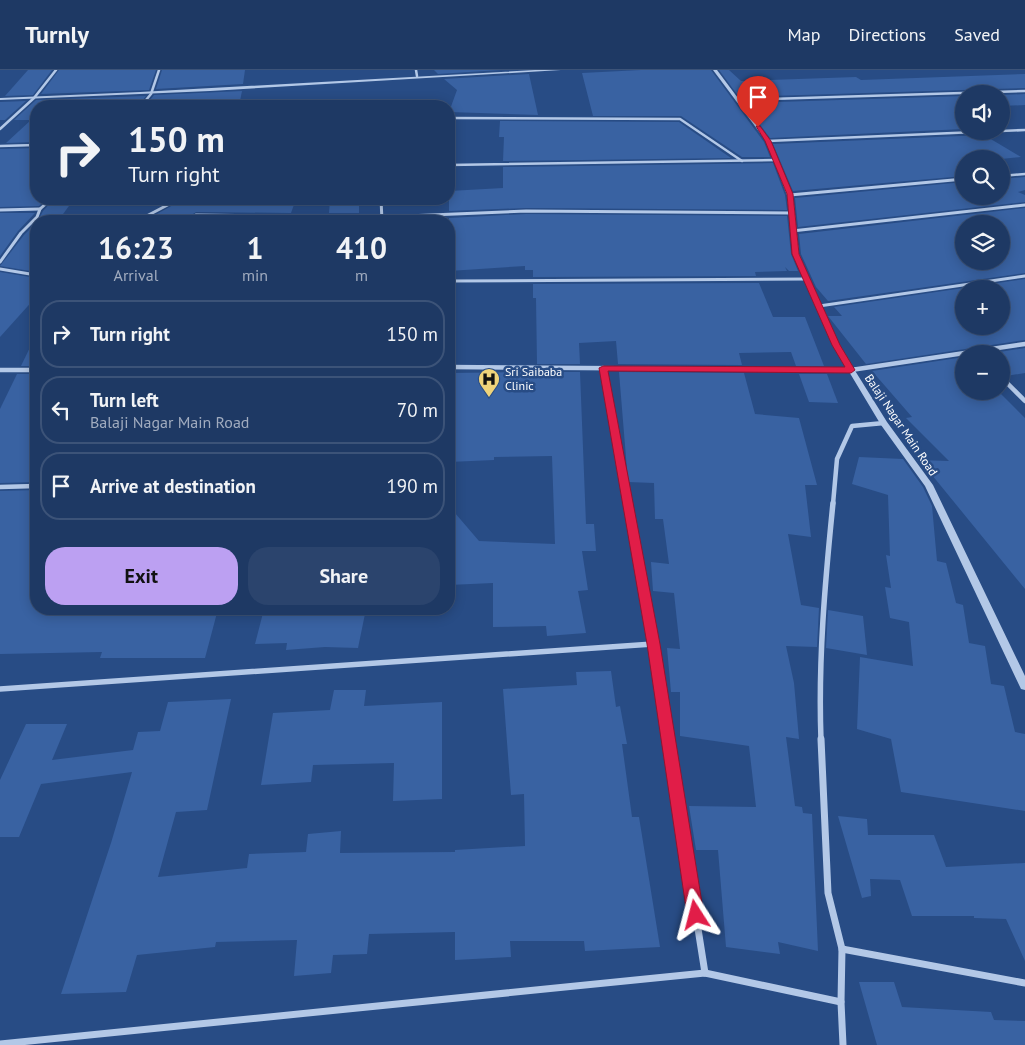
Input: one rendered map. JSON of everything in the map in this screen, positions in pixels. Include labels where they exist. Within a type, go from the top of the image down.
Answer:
[{"type":"street","points":[[34,98],[56,70]]},
{"type":"street","points":[[146,100],[151,94],[159,70]]},
{"type":"street","points":[[416,70],[416,76]]},
{"type":"street","points":[[0,99],[151,94],[416,76],[559,70]]},
{"type":"street","name":"Balaji Nagar Main Road","points":[[715,70],[768,141],[790,194],[792,231],[796,254],[836,345],[884,423],[929,485],[1025,686]]},
{"type":"street","points":[[737,100],[1025,91]]},
{"type":"street","points":[[0,129],[30,102]]},
{"type":"street","points":[[455,118],[680,119],[742,161]]},
{"type":"street","points":[[1010,131],[1025,130]]},
{"type":"street","points":[[768,141],[955,133]]},
{"type":"street","points":[[0,146],[30,146]]},
{"type":"street","points":[[455,165],[776,160]]},
{"type":"street","points":[[1010,176],[1025,176]]},
{"type":"street","points":[[790,194],[955,181]]},
{"type":"street","points":[[38,215],[44,205]]},
{"type":"street","points":[[148,215],[168,205]]},
{"type":"street","points":[[792,231],[1025,205]]},
{"type":"street","points":[[0,210],[40,209]]},
{"type":"street","points":[[454,215],[526,211],[791,213]]},
{"type":"street","points":[[0,262],[30,224]]},
{"type":"street","points":[[0,268],[30,274]]},
{"type":"street","points":[[819,306],[1025,276]]},
{"type":"street","points":[[455,281],[807,279]]},
{"type":"street","points":[[1010,347],[1025,344]]},
{"type":"street","points":[[455,367],[851,370],[955,356]]},
{"type":"street","points":[[603,368],[653,644],[705,973]]},
{"type":"street","points":[[0,370],[30,370]]},
{"type":"street","points":[[1010,386],[1025,401]]},
{"type":"street","points":[[843,1045],[841,1002],[842,949],[828,893],[819,693],[825,586],[837,459],[852,426],[884,423]]},
{"type":"street","points":[[0,487],[30,486]]},
{"type":"street","points":[[0,689],[653,644]]},
{"type":"street","points":[[842,949],[1025,983]]},
{"type":"street","points":[[0,1044],[705,973],[841,1002]]},
{"type":"building","points":[[28,70],[52,70],[33,95],[5,96]]},
{"type":"building","points":[[59,70],[156,70],[149,90],[41,94]]},
{"type":"building","points":[[162,70],[245,70],[243,84],[156,89]]},
{"type":"building","points":[[434,70],[501,70],[438,74]]},
{"type":"building","points":[[641,70],[711,70],[764,142],[770,157],[742,157],[681,116],[593,116],[582,73]]},
{"type":"building","points":[[719,70],[729,70],[741,81],[856,77],[861,80],[1025,74],[1025,88],[1010,88],[1010,85],[955,85],[955,90],[739,97]]},
{"type":"building","points":[[529,74],[538,115],[455,112],[455,100],[453,100],[457,90],[444,79]]},
{"type":"building","points":[[242,91],[240,100],[150,100],[154,95]]},
{"type":"building","points":[[1025,94],[1025,105],[1010,106],[1010,95]]},
{"type":"building","points":[[146,96],[143,100],[36,100]]},
{"type":"building","points":[[955,96],[955,129],[770,138],[744,103]]},
{"type":"building","points":[[26,101],[5,120],[0,120],[0,102]]},
{"type":"building","points":[[30,105],[30,120],[14,120]]},
{"type":"building","points":[[30,121],[30,142],[6,143]]},
{"type":"building","points":[[500,121],[679,122],[731,158],[503,161],[504,137],[499,137]]},
{"type":"building","points":[[955,136],[955,140],[992,140],[1009,150],[955,150],[955,177],[793,191],[773,144]]},
{"type":"building","points":[[30,148],[30,205],[39,206],[0,207],[0,149]]},
{"type":"building","points":[[1010,150],[1021,157],[1010,158]]},
{"type":"building","points":[[773,163],[785,195],[787,210],[526,208],[449,211],[449,205],[455,205],[455,191],[503,188],[503,167]]},
{"type":"building","points":[[1025,177],[1025,190],[1018,192],[1025,195],[1025,202],[1010,204],[1010,178]]},
{"type":"building","points":[[955,183],[955,205],[998,205],[798,227],[795,198]]},
{"type":"building","points":[[48,205],[70,205],[62,215],[41,215]]},
{"type":"building","points":[[173,205],[294,205],[291,213],[196,212],[194,215],[155,215]]},
{"type":"building","points":[[330,205],[359,205],[359,213],[329,213]]},
{"type":"building","points":[[1025,208],[1025,273],[976,280],[955,280],[955,283],[828,301],[816,287],[801,254],[799,234],[955,216],[955,270],[1010,270],[1010,215],[964,215]]},
{"type":"building","points":[[0,213],[35,213],[30,215],[30,218],[0,256]]},
{"type":"building","points":[[526,214],[787,216],[791,254],[798,271],[789,271],[785,267],[787,271],[755,272],[756,276],[533,277],[533,270],[525,270],[525,266],[455,271],[455,218]]},
{"type":"building","points":[[30,229],[30,271],[0,266]]},
{"type":"building","points":[[0,272],[30,277],[30,304],[0,337]]},
{"type":"building","points":[[1025,279],[1025,340],[992,345],[955,345],[955,351],[866,364],[828,316],[842,316],[834,307],[955,289],[955,335],[1010,335],[1010,281]]},
{"type":"building","points":[[759,283],[773,317],[805,317],[824,366],[796,366],[791,352],[739,353],[742,365],[618,364],[616,341],[579,343],[580,364],[537,364],[536,298],[533,298],[533,284]]},
{"type":"building","points":[[30,347],[30,366],[21,366]]},
{"type":"building","points":[[1025,348],[1025,373],[1010,375],[1010,350]]},
{"type":"building","points":[[955,358],[955,400],[1007,400],[1025,418],[1025,589],[923,464],[925,470],[917,460],[949,461],[906,418],[912,417],[872,371]]},
{"type":"building","points":[[580,372],[586,524],[594,524],[596,551],[582,551],[588,590],[578,591],[586,633],[547,636],[546,626],[493,627],[493,583],[455,585],[455,513],[479,541],[555,544],[552,456],[494,457],[494,460],[455,462],[455,373]]},
{"type":"building","points":[[619,372],[744,373],[755,414],[799,418],[817,485],[805,485],[811,537],[788,534],[801,605],[819,608],[817,647],[786,646],[794,683],[799,739],[786,737],[795,806],[802,807],[803,813],[812,814],[818,951],[778,942],[780,954],[726,947],[718,850],[696,850],[689,806],[756,807],[749,746],[680,736],[680,692],[671,692],[667,648],[680,649],[674,593],[653,591],[651,562],[669,564],[663,519],[655,519],[654,483],[628,482]]},
{"type":"building","points":[[17,374],[30,374],[30,482],[0,483],[0,409]]},
{"type":"building","points":[[799,374],[827,374],[838,403],[809,402]]},
{"type":"building","points":[[859,457],[903,459],[923,487],[932,506],[937,561],[946,563],[956,603],[963,605],[969,643],[985,646],[991,684],[1004,686],[1015,732],[1025,734],[1025,811],[901,792],[891,739],[857,729],[860,657],[913,666],[909,622],[890,618],[885,587],[891,588],[886,555],[890,556],[888,495],[852,484]]},
{"type":"building","points":[[30,490],[30,615],[216,615],[205,658],[100,658],[102,652],[0,654],[0,491]]},
{"type":"building","points":[[828,610],[863,616],[867,655],[826,648]]},
{"type":"building","points":[[262,615],[365,615],[358,648],[325,647],[286,650],[287,643],[255,644]]},
{"type":"building","points":[[611,671],[616,707],[620,706],[627,744],[622,744],[632,817],[639,817],[660,947],[585,951],[584,941],[510,941],[511,957],[455,960],[455,932],[369,934],[367,954],[333,955],[331,973],[294,976],[297,940],[216,942],[215,947],[137,955],[126,992],[61,994],[111,843],[132,772],[41,784],[19,837],[0,837],[0,780],[26,724],[67,724],[52,760],[133,750],[138,732],[160,731],[168,702],[231,699],[207,810],[176,812],[158,877],[247,868],[249,854],[306,852],[308,834],[341,831],[340,853],[455,852],[455,850],[525,846],[524,794],[511,795],[503,689],[577,685],[576,672]]},
{"type":"building","points":[[334,690],[366,690],[364,706],[442,702],[442,799],[393,801],[394,763],[313,765],[311,782],[261,785],[273,713],[330,710]]},
{"type":"building","points":[[838,816],[867,819],[868,835],[934,835],[946,867],[1025,863],[1025,961],[1006,919],[974,918],[974,916],[912,916],[900,880],[870,879],[871,896],[862,898]]},
{"type":"building","points":[[859,982],[894,982],[902,1007],[991,1012],[994,1020],[1025,1021],[1025,1045],[877,1045]]},
{"type":"place","name":"Sri Saibaba Clinic","points":[[489,398]]},
{"type":"route","points":[[696,915],[653,644],[603,368],[851,370],[836,345],[796,254],[792,231],[790,194],[768,141],[758,127]]}]
